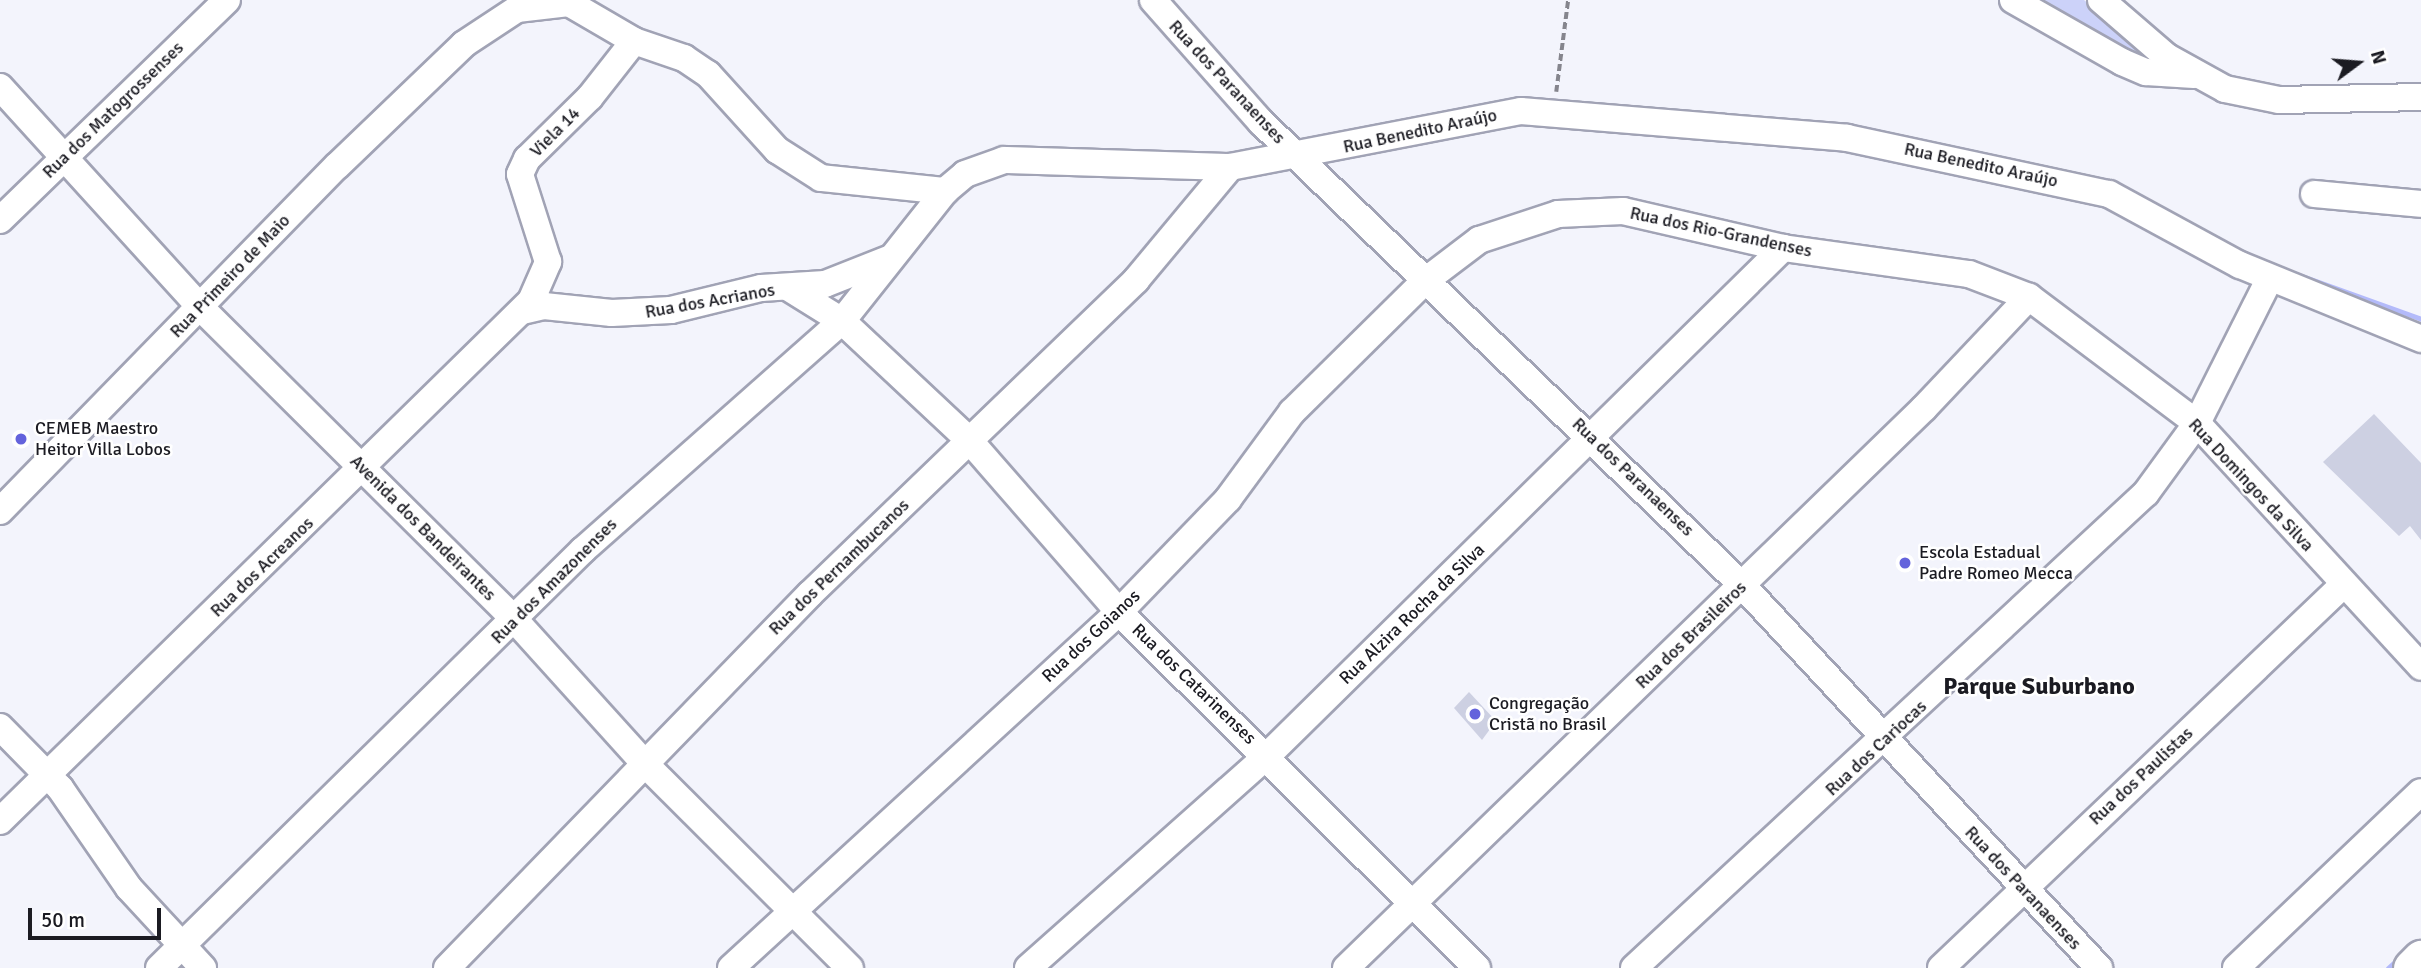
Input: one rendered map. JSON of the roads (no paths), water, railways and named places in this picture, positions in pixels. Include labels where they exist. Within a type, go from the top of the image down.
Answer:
[{"type":"highway","points":[[2412,968],[2421,959]]},
{"type":"street","name":"Rua dos Matogrossenses","points":[[0,220],[227,0]]},
{"type":"street","name":"Rua Primeiro de Maio","points":[[0,511],[464,44],[500,18],[551,0],[587,10],[634,41]]},
{"type":"street","name":"Rua dos Paranaenses","points":[[1153,0],[1298,156],[1425,281],[1593,437],[1742,585],[1888,738],[2022,889],[2099,968]]},
{"type":"street","points":[[2013,0],[2122,62],[2146,72],[2195,75]]},
{"type":"street","points":[[2101,0],[2195,75],[2225,89],[2279,100],[2421,97]]},
{"type":"street","points":[[634,41],[708,74],[799,168],[850,184],[945,191]]},
{"type":"street","name":"Viela 14","points":[[522,311],[548,262],[520,174],[527,159],[590,97],[634,41]]},
{"type":"street","name":"Avenida dos Bandeirantes","points":[[0,86],[66,154],[200,307],[514,619],[646,765],[849,968]]},
{"type":"street","name":"Rua Benedito Araújo","points":[[945,191],[980,167],[1024,156],[1230,167],[1298,156],[1497,115],[1553,111],[1847,138],[2086,186],[2141,207],[2270,278],[2421,339]]},
{"type":"street","name":"Rua dos Pernambucanos","points":[[447,968],[969,440],[1136,281],[1230,167]]},
{"type":"street","name":"Rua dos Amazonenses","points":[[159,968],[514,619],[756,391],[842,321],[945,191]]},
{"type":"street","points":[[2314,194],[2421,204]]},
{"type":"street","name":"Rua dos Rio-Grandenses","points":[[1425,281],[1496,232],[1598,209],[1783,248],[1942,268],[1997,281],[2029,297]]},
{"type":"street","name":"Rua Alzira Rocha da Silva","points":[[1028,968],[1268,755],[1783,248]]},
{"type":"street","name":"Rua dos Acrianos","points":[[522,311],[544,306],[640,314],[761,288],[789,288],[844,279],[893,257]]},
{"type":"street","name":"Rua dos Cariocas","points":[[1634,968],[1888,738],[2146,493],[2197,423],[2270,278]]},
{"type":"street","name":"Rua dos Goianos","points":[[732,968],[790,908],[1119,611],[1228,499],[1292,412],[1425,281]]},
{"type":"street","name":"Rua dos Catarinenses","points":[[789,288],[842,321],[969,440],[1119,611],[1268,755],[1477,968]]},
{"type":"street","name":"Rua Domingos da Silva","points":[[2029,297],[2197,423],[2421,667]]},
{"type":"street","name":"Rua dos Brasileiros","points":[[1346,968],[1742,585],[2029,297]]},
{"type":"street","name":"Rua dos Acreanos","points":[[0,821],[522,311]]},
{"type":"street","name":"Rua dos Paulistas","points":[[1941,968],[2343,585]]},
{"type":"street","points":[[0,727],[49,776],[181,948],[203,968]]},
{"type":"street","points":[[2236,968],[2421,792]]},
{"type":"waterway","points":[[2288,271],[2421,319]]},
{"type":"waterway","points":[[2388,968],[2399,958]]},
{"type":"place","name":"CEMEB Maestro Heitor Villa Lobos","points":[[21,439]]},
{"type":"place","name":"Escola Estadual Padre Romeo Mecca","points":[[1905,563]]},
{"type":"place","name":"Congregação Cristã no Brasil","points":[[1475,714]]},
{"type":"district","name":"Parque Suburbano","points":[[2039,687]]}]
